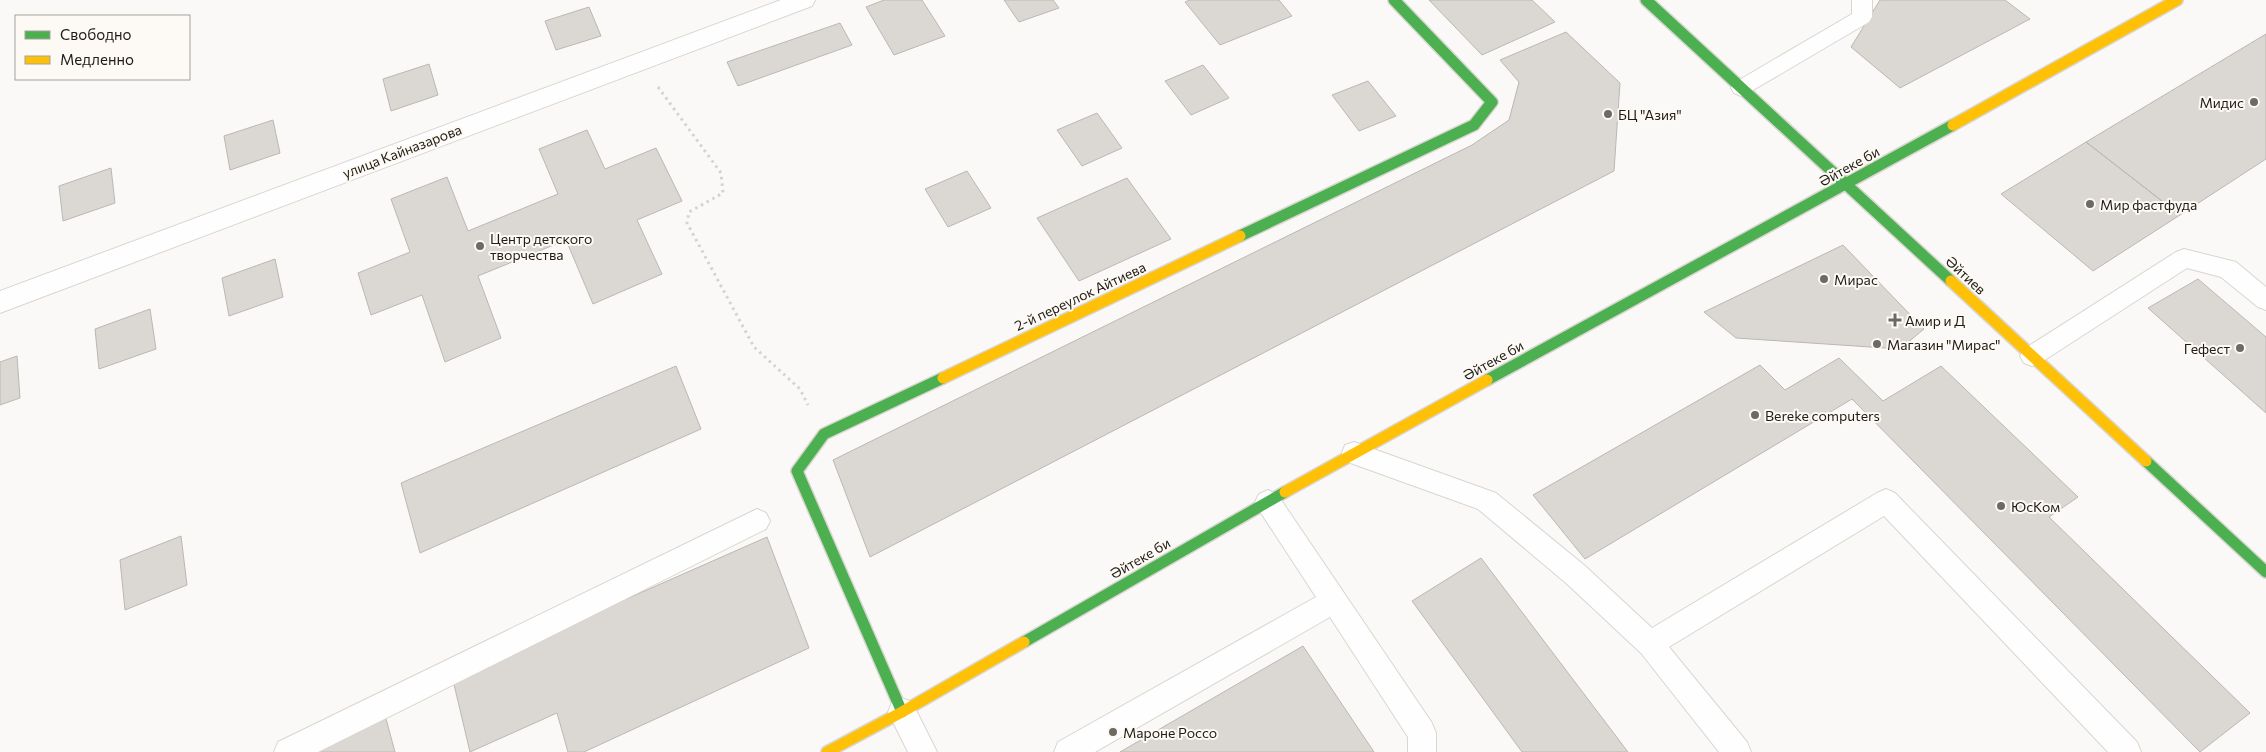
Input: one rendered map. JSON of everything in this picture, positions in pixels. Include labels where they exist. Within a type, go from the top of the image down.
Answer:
[{"type":"street","name":"улица Кайназарова","points":[[0,302],[804,0]]},
{"type":"street","name":"2-й переулок Айтиева","points":[[902,712],[797,471],[824,434],[1474,125],[1492,102],[1394,0]]},
{"type":"street","name":"Әйтиев","points":[[1646,0],[2266,572]]},
{"type":"street","name":"Әйтеке би","points":[[827,752],[902,712],[1354,453],[1846,185],[2177,0]]},
{"type":"lane","points":[[1741,88],[1862,17],[1862,0]]},
{"type":"lane","points":[[2032,356],[2184,258],[2228,269],[2266,300]]},
{"type":"lane","points":[[1354,453],[1487,501],[1575,574],[1650,644],[1737,752]]},
{"type":"lane","points":[[1650,644],[1886,501],[2127,752]]},
{"type":"lane","points":[[1268,502],[1422,733],[1422,752]]},
{"type":"lane","points":[[288,752],[757,521]]},
{"type":"lane","points":[[1068,752],[1333,601]]},
{"type":"lane","points":[[902,712],[923,752]]},
{"type":"path","points":[[637,63],[664,94],[721,173],[723,193],[688,212],[687,223],[754,346],[800,389],[824,434]]},
{"type":"building","points":[[884,0],[922,0],[945,36],[894,55],[866,7]]},
{"type":"building","points":[[1004,0],[1053,0],[1059,8],[1019,22]]},
{"type":"building","points":[[1190,0],[1279,0],[1292,16],[1220,45],[1185,2]]},
{"type":"building","points":[[1429,0],[1532,0],[1555,22],[1482,55]]},
{"type":"building","points":[[1880,0],[2005,0],[2030,19],[1900,88],[1851,47]]},
{"type":"building","points":[[589,7],[601,36],[556,50],[545,21]]},
{"type":"building","points":[[840,23],[852,45],[738,86],[727,62]]},
{"type":"building","points":[[1566,32],[1620,83],[1614,171],[870,557],[833,460],[1472,145],[1509,120],[1519,82],[1500,60]]},
{"type":"building","points":[[2266,34],[2266,159],[2180,215],[2086,142]]},
{"type":"building","points":[[429,64],[438,95],[391,111],[383,79]]},
{"type":"building","points":[[1203,65],[1229,98],[1191,115],[1165,81]]},
{"type":"building","points":[[1368,81],[1396,116],[1359,131],[1332,95]]},
{"type":"building","points":[[1097,113],[1122,148],[1082,166],[1057,130]]},
{"type":"building","points":[[273,120],[280,153],[230,170],[224,136]]},
{"type":"building","name":"Центр детского творчества","points":[[587,130],[605,169],[656,148],[682,201],[637,220],[662,274],[593,304],[566,240],[478,276],[501,338],[445,362],[422,295],[371,315],[358,273],[410,252],[391,199],[447,177],[468,231],[558,194],[539,149]]},
{"type":"building","name":"Мир фастфуда","points":[[2086,142],[2180,215],[2093,271],[2001,194]]},
{"type":"building","points":[[111,168],[115,203],[63,221],[59,186]]},
{"type":"building","points":[[967,171],[991,208],[948,227],[925,189]]},
{"type":"building","points":[[1127,178],[1171,239],[1079,281],[1037,218]]},
{"type":"building","name":"Мирас","points":[[1843,245],[1924,329],[1900,349],[1736,338],[1704,312]]},
{"type":"building","points":[[275,259],[283,297],[229,316],[222,278]]},
{"type":"building","points":[[2198,279],[2266,337],[2266,413],[2148,308]]},
{"type":"building","points":[[150,309],[156,349],[99,369],[95,329]]},
{"type":"building","points":[[17,356],[20,398],[0,405],[0,362]]},
{"type":"building","points":[[1839,358],[1883,401],[1941,366],[2078,497],[2049,517],[2250,713],[2200,752],[1852,399],[1585,559],[1533,495],[1760,365],[1785,390]]},
{"type":"building","points":[[676,366],[701,429],[420,553],[401,483]]},
{"type":"building","points":[[181,536],[187,585],[125,610],[120,560]]},
{"type":"building","points":[[767,537],[809,648],[584,752],[568,752],[557,713],[470,752],[452,676]]},
{"type":"building","points":[[1481,558],[1628,752],[1522,752],[1412,601]]},
{"type":"building","points":[[1303,646],[1374,752],[1120,752]]},
{"type":"building","points":[[385,715],[395,752],[309,752]]},
{"type":"traffic: fast","points":[[1240,236],[1474,125],[1492,102],[1394,0]]},
{"type":"traffic: fast","points":[[1646,0],[1951,281]]},
{"type":"traffic: fast","points":[[1487,380],[1953,125]]},
{"type":"traffic: fast","points":[[902,712],[797,471],[824,434],[943,378]]},
{"type":"traffic: fast","points":[[2146,461],[2266,572]]},
{"type":"traffic: fast","points":[[1024,642],[1285,492]]},
{"type":"traffic: slow","points":[[1953,125],[2177,0]]},
{"type":"traffic: slow","points":[[943,378],[1240,236]]},
{"type":"traffic: slow","points":[[1951,281],[2146,461]]},
{"type":"traffic: slow","points":[[1285,492],[1487,380]]},
{"type":"traffic: slow","points":[[827,752],[902,712],[1024,642]]},
{"type":"place","name":"Мидис","points":[[2254,102]]},
{"type":"place","name":"БЦ \"Азия\"","points":[[1608,114]]},
{"type":"place","name":"Мир фастфуда","points":[[2090,204]]},
{"type":"place","name":"Центр детского творчества","points":[[480,246]]},
{"type":"place","name":"Мирас","points":[[1824,279]]},
{"type":"place","name":"Амир и Д","points":[[1895,320]]},
{"type":"place","name":"Магазин \"Мирас\"","points":[[1877,344]]},
{"type":"place","name":"Гефест","points":[[2240,348]]},
{"type":"place","name":"Bereke computers","points":[[1755,415]]},
{"type":"place","name":"ЮсКом","points":[[2001,506]]},
{"type":"place","name":"Мароне Россо","points":[[1113,732]]}]
